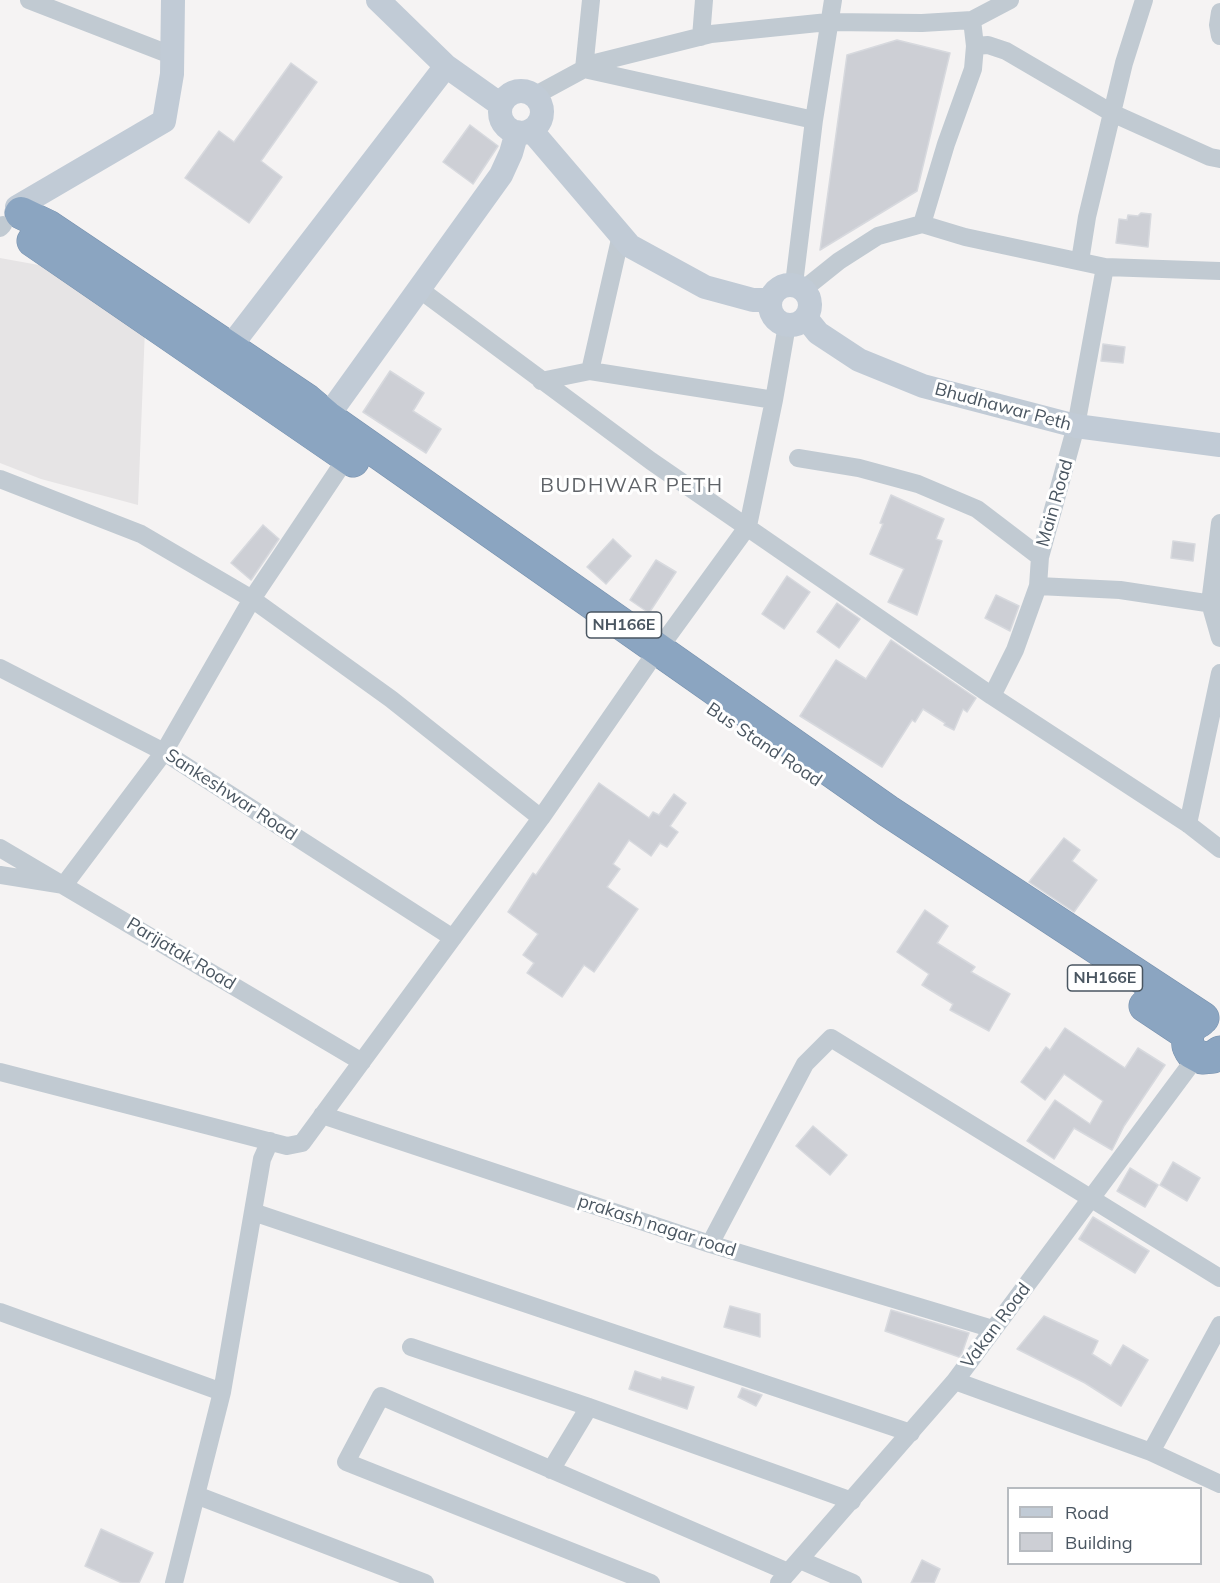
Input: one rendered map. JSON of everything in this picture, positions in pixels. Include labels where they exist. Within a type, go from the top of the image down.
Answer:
[{"type":"highway","name":"NH166E","points":[[6,214],[48,226],[222,357],[346,457]]},
{"type":"highway","name":"NH166E","points":[[222,357],[307,400],[327,417],[888,811],[1209,1043]]},
{"type":"highway","name":"Bus Stand Road","points":[[346,457],[505,568],[658,650],[1022,922],[1209,1043]]},
{"type":"street","points":[[29,0],[171,55]]},
{"type":"street","points":[[6,214],[164,121],[172,74],[173,0]]},
{"type":"street","points":[[584,69],[591,0]]},
{"type":"street","points":[[701,37],[704,0]]},
{"type":"street","points":[[799,287],[814,120],[833,0]]},
{"type":"street","points":[[534,96],[595,63],[701,37],[828,22],[922,23],[972,20],[1010,0]]},
{"type":"street","points":[[1080,261],[1087,217],[1124,63],[1144,0]]},
{"type":"street","points":[[380,1],[446,66],[501,105]]},
{"type":"street","points":[[1220,12],[1218,25],[1220,36]]},
{"type":"street","points":[[922,224],[946,144],[973,69],[975,46],[972,20]]},
{"type":"street","points":[[975,46],[987,45],[1006,51],[1112,113],[1210,157],[1220,159]]},
{"type":"street","points":[[222,357],[446,66]]},
{"type":"street","points":[[584,69],[814,120]]},
{"type":"street","points":[[327,417],[501,175],[524,131],[539,121],[541,115],[539,102],[534,96],[522,91],[514,92],[508,95],[501,105],[502,121],[511,130],[524,131],[630,246],[705,287],[753,300],[770,300]]},
{"type":"street","points":[[799,287],[878,236],[922,224],[965,237],[1105,267],[1220,271]]},
{"type":"street","points":[[590,371],[621,235]]},
{"type":"street","name":"Main Road","points":[[992,696],[1015,650],[1038,586],[1040,557],[1076,426],[1105,267]]},
{"type":"street","points":[[0,1072],[287,1146],[302,1143],[541,818],[748,526],[774,400],[796,321],[810,308],[809,298],[799,287],[784,285],[775,290],[770,300],[770,307],[774,317],[796,321]]},
{"type":"street","points":[[419,290],[651,461],[992,696],[1188,824],[1220,849]]},
{"type":"street","name":"Bhudhawar Peth","points":[[796,321],[858,360],[923,386],[1076,426],[1220,445]]},
{"type":"street","points":[[541,381],[590,371],[774,400]]},
{"type":"street","points":[[0,875],[64,885],[164,752],[252,599],[346,457]]},
{"type":"street","points":[[798,458],[860,468],[918,484],[977,509],[1040,557]]},
{"type":"street","points":[[0,479],[141,534],[252,599],[391,699],[541,818]]},
{"type":"street","points":[[1220,523],[1215,604],[1220,638]]},
{"type":"street","points":[[1038,586],[1120,590],[1215,604]]},
{"type":"street","name":"Sankeshwar Road","points":[[0,668],[164,752],[453,938]]},
{"type":"street","points":[[1188,824],[1220,673]]},
{"type":"street","name":"Parijatak Road","points":[[0,848],[362,1062]]},
{"type":"street","points":[[710,1244],[805,1064],[831,1038],[1220,1278]]},
{"type":"street","name":"Vakan Road","points":[[789,1572],[956,1381],[1209,1043]]},
{"type":"street","name":"prakash nagar road","points":[[322,1115],[710,1244],[993,1329]]},
{"type":"street","points":[[174,1583],[222,1392],[262,1160],[270,1142]]},
{"type":"street","points":[[253,1212],[911,1433]]},
{"type":"street","points":[[0,1312],[222,1392]]},
{"type":"street","points":[[1151,1452],[1220,1325]]},
{"type":"street","points":[[411,1347],[589,1407],[852,1501]]},
{"type":"street","points":[[956,1381],[1151,1452],[1220,1484]]},
{"type":"street","points":[[651,1583],[346,1462],[381,1396],[789,1572],[853,1583]]},
{"type":"street","points":[[551,1470],[589,1407]]},
{"type":"street","points":[[196,1495],[426,1583]]},
{"type":"shaded area","points":[[0,258],[72,271],[145,328],[138,505],[41,479],[0,463]]},
{"type":"building","points":[[897,40],[950,53],[917,191],[820,250],[847,55]]},
{"type":"building","points":[[291,63],[317,82],[261,161],[282,177],[249,223],[185,178],[219,131],[234,142]]},
{"type":"building","points":[[470,125],[498,146],[473,184],[443,162]]},
{"type":"building","points":[[1141,213],[1151,214],[1148,247],[1116,243],[1119,219],[1127,220],[1128,215],[1138,216]]},
{"type":"building","points":[[1103,344],[1125,347],[1123,363],[1101,361]]},
{"type":"building","points":[[390,371],[424,393],[413,411],[441,429],[426,453],[363,412]]},
{"type":"building","points":[[891,495],[944,519],[936,539],[942,541],[917,615],[888,602],[904,569],[870,554],[883,524],[880,523]]},
{"type":"building","points":[[263,525],[279,539],[251,580],[231,563]]},
{"type":"building","points":[[613,539],[631,556],[606,584],[587,567]]},
{"type":"building","points":[[1173,541],[1195,544],[1193,561],[1171,558]]},
{"type":"building","points":[[656,560],[676,572],[649,613],[630,600]]},
{"type":"building","points":[[787,576],[810,592],[784,629],[762,614]]},
{"type":"building","points":[[996,595],[1019,606],[1010,631],[985,618]]},
{"type":"building","points":[[837,603],[860,619],[839,648],[817,632]]},
{"type":"building","points":[[891,640],[976,698],[967,712],[963,709],[954,730],[923,709],[915,722],[912,720],[882,767],[800,716],[836,660],[866,679]]},
{"type":"building","points":[[599,783],[649,818],[653,812],[659,815],[674,794],[686,803],[670,826],[678,832],[667,847],[660,843],[651,856],[629,840],[613,864],[620,869],[607,887],[638,909],[594,972],[584,965],[562,997],[527,973],[534,963],[523,955],[538,934],[508,912],[533,873],[536,875]]},
{"type":"building","points":[[1064,838],[1080,850],[1072,861],[1097,880],[1074,912],[1029,882]]},
{"type":"building","points":[[925,910],[948,926],[937,943],[975,967],[971,972],[1010,994],[989,1031],[950,1010],[953,1004],[922,985],[929,974],[897,952]]},
{"type":"building","points":[[1065,1028],[1125,1068],[1138,1048],[1165,1065],[1124,1126],[1112,1150],[1074,1128],[1054,1159],[1027,1141],[1055,1100],[1090,1124],[1103,1101],[1064,1074],[1045,1100],[1021,1082],[1046,1047],[1050,1050]]},
{"type":"building","points":[[813,1126],[847,1155],[830,1175],[796,1146]]},
{"type":"building","points":[[1173,1162],[1200,1178],[1187,1201],[1160,1185]]},
{"type":"building","points":[[1130,1168],[1158,1185],[1145,1207],[1117,1191]]},
{"type":"building","points":[[1093,1217],[1149,1251],[1135,1273],[1079,1239]]},
{"type":"building","points":[[730,1306],[760,1314],[760,1337],[724,1327]]},
{"type":"building","points":[[891,1310],[969,1333],[962,1353],[959,1357],[885,1331]]},
{"type":"building","points":[[1044,1316],[1098,1341],[1092,1354],[1111,1366],[1123,1345],[1148,1360],[1121,1406],[1085,1383],[1017,1349]]},
{"type":"building","points":[[635,1371],[661,1380],[662,1377],[694,1387],[687,1409],[629,1389]]},
{"type":"building","points":[[742,1388],[762,1395],[756,1406],[738,1397]]},
{"type":"building","points":[[101,1529],[153,1553],[139,1583],[122,1583],[85,1566]]},
{"type":"building","points":[[922,1560],[940,1569],[934,1583],[911,1583]]},
{"type":"district","name":"BUDHWAR PETH","points":[[632,486]]}]
